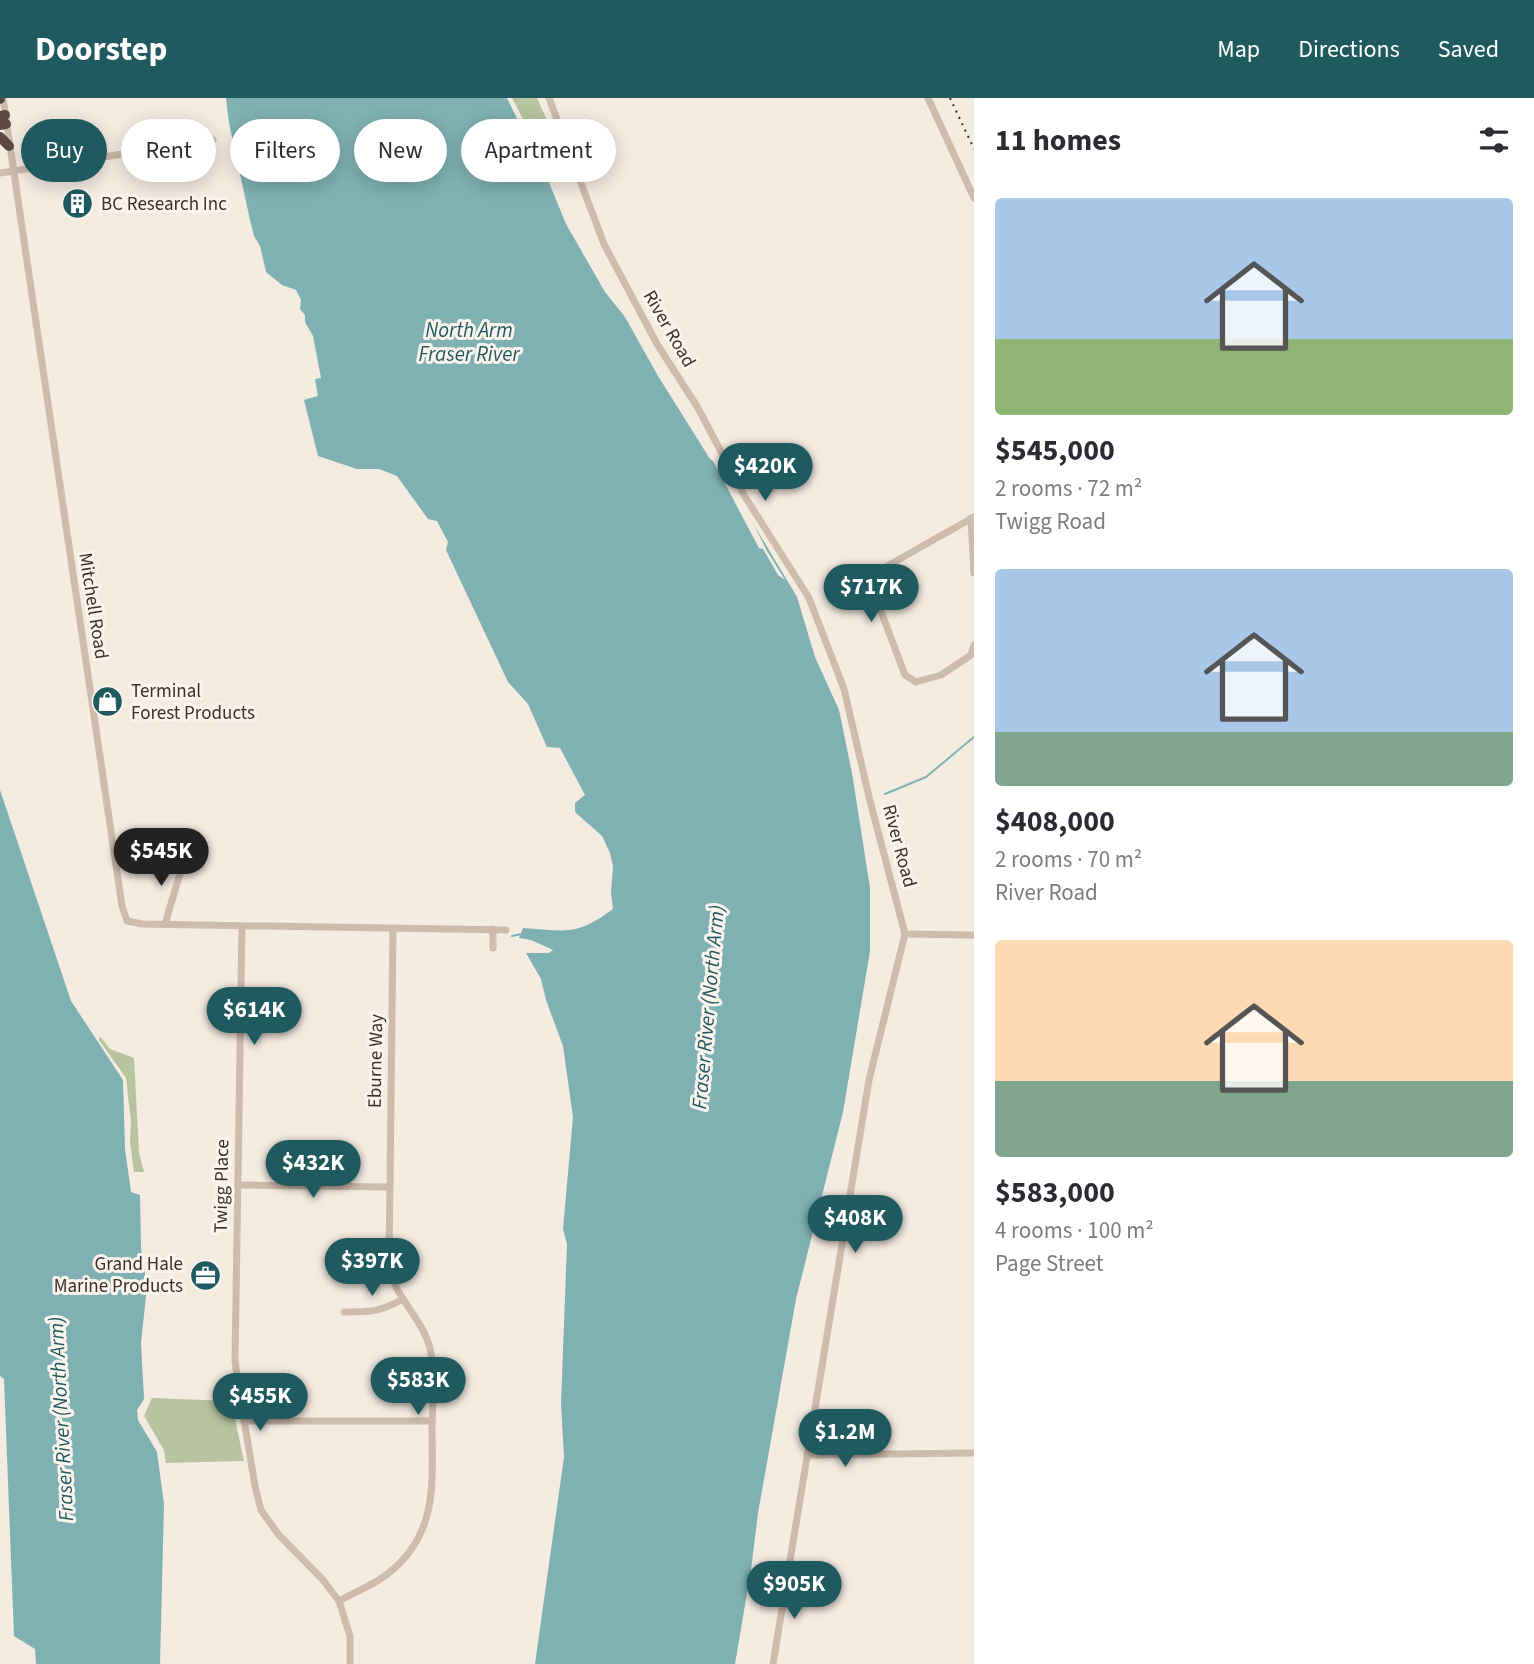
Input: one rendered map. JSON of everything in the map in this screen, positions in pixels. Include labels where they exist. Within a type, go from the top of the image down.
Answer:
[{"type":"highway","points":[[0,137],[9,146]]},
{"type":"street","name":"Mitchell Road","points":[[1,98],[123,910],[127,921],[242,927],[506,930]]},
{"type":"street","name":"River Road","points":[[549,98],[609,253],[657,344],[698,408],[744,495],[809,598],[844,689],[905,934],[869,1080],[773,1664]]},
{"type":"street","points":[[928,98],[974,198]]},
{"type":"street","points":[[0,173],[121,154]]},
{"type":"street","points":[[974,573],[973,517],[882,569],[871,585],[905,675],[916,682],[941,675],[971,655],[974,645]]},
{"type":"street","points":[[165,924],[184,860]]},
{"type":"street","name":"Twigg Place","points":[[242,927],[235,1360],[255,1486],[265,1518],[339,1601],[349,1636],[349,1664]]},
{"type":"street","name":"Eburne Way","points":[[339,1601],[389,1573],[413,1548],[420,1536],[432,1499],[432,1356],[422,1328],[403,1299],[390,1271],[393,929]]},
{"type":"street","points":[[493,929],[493,948]]},
{"type":"street","points":[[905,934],[974,935]]},
{"type":"street","points":[[239,1185],[389,1187]]},
{"type":"street","points":[[344,1312],[384,1310],[403,1299]]},
{"type":"street","points":[[244,1421],[432,1422]]},
{"type":"street","points":[[807,1455],[974,1453]]},
{"type":"green space","points":[[512,98],[537,98],[546,119],[523,119]]},
{"type":"green space","points":[[100,1036],[110,1049],[134,1058],[139,1153],[144,1172],[134,1172],[126,1078],[99,1040]]},
{"type":"green space","points":[[152,1398],[231,1401],[244,1461],[166,1463],[164,1450],[144,1416]]},
{"type":"water","name":"North Arm Fraser River","points":[[226,98],[507,98],[517,119],[461,119],[461,182],[555,182],[575,225],[797,597],[815,657],[839,710],[870,888],[870,951],[843,1112],[796,1299],[758,1513],[735,1664],[535,1664],[564,1457],[561,1404],[567,1244],[563,1229],[573,1117],[563,1046],[541,979],[526,953],[549,953],[553,950],[531,940],[519,938],[523,928],[580,928],[613,909],[613,866],[602,836],[575,812],[575,803],[585,795],[560,748],[547,747],[528,704],[508,682],[446,550],[448,542],[437,521],[428,519],[397,476],[379,469],[357,469],[318,456],[304,400],[318,396],[315,379],[321,378],[313,336],[300,309],[301,300],[296,290],[282,285],[266,272],[260,246],[254,236],[242,182],[340,182],[340,119],[230,119],[230,128]]},
{"type":"water","name":"Fraser River (North Arm)","points":[[0,790],[71,1001],[123,1080],[125,1149],[131,1192],[140,1195],[141,1248],[147,1287],[141,1343],[144,1399],[137,1410],[138,1420],[157,1452],[164,1504],[160,1664],[36,1664],[35,1649],[14,1636],[4,1379],[0,1376]]},
{"type":"pier","points":[[549,182],[559,182],[578,223],[727,471],[767,551],[785,580],[778,575],[763,549],[759,548],[713,461],[658,376],[625,317],[605,292],[566,224]]},
{"type":"waterway","points":[[885,794],[926,777],[974,737]]},
{"type":"waterway","points":[[512,936],[522,934]]},
{"type":"railway","points":[[950,98],[974,149]]},
{"type":"place","name":"BC Research Inc","points":[[78,204]]},
{"type":"place","name":"Terminal Forest Products","points":[[108,702]]},
{"type":"place","name":"Grand Hale Marine Products","points":[[206,1275]]}]
